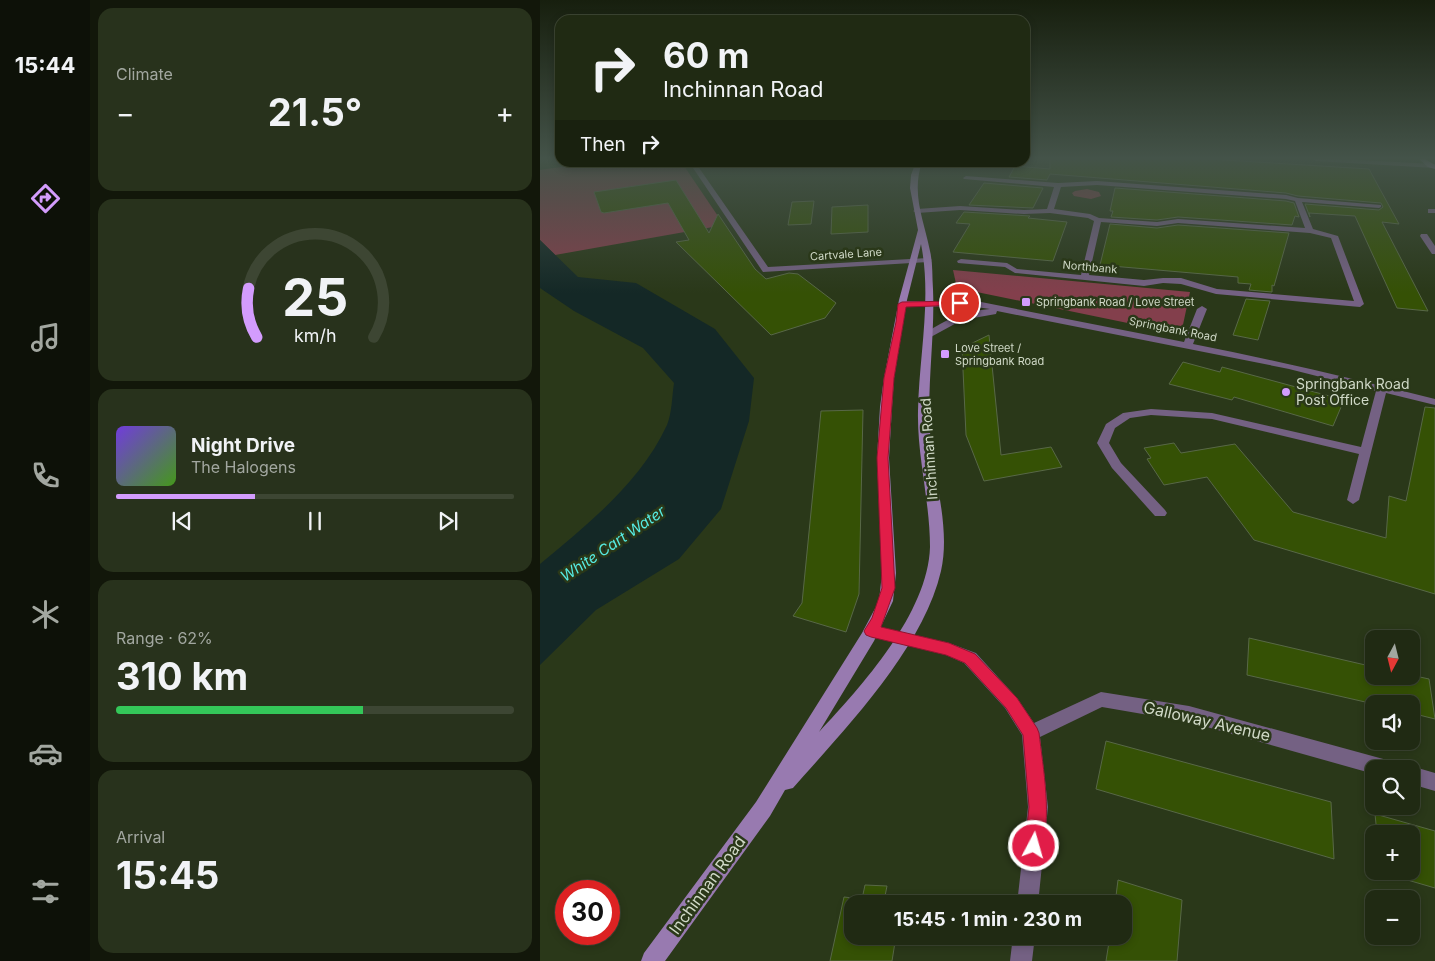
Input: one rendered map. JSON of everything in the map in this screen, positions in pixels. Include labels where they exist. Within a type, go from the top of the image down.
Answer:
[{"type":"street","name":"Cartvale Lane","points":[[721,204],[766,270],[928,260]]},
{"type":"street","points":[[916,204],[921,230]]},
{"type":"street","points":[[1050,211],[1052,204]]},
{"type":"street","points":[[917,211],[960,208],[1024,212],[1050,211],[1090,216],[1098,220],[1157,224],[1178,221],[1310,231],[1299,204]]},
{"type":"street","points":[[1350,204],[1379,206]]},
{"type":"street","points":[[1084,278],[1098,220]]},
{"type":"street","name":"Inchinnan Road","points":[[652,961],[763,809],[856,702],[903,638],[916,616],[931,580],[935,563],[935,520],[930,490],[924,402],[928,335],[928,260],[921,230]]},
{"type":"street","name":"Inchinnan Road","points":[[763,809],[882,610],[888,588],[883,458],[889,378],[902,304],[921,230]]},
{"type":"street","name":"Northbank","points":[[961,261],[1007,265],[1016,272],[1144,283],[1162,279],[1196,282],[1214,294],[1360,304],[1334,236],[1310,231]]},
{"type":"street","points":[[1424,236],[1435,252]]},
{"type":"street","name":"Springbank Road","points":[[902,304],[976,304],[1188,345],[1382,388],[1435,402]]},
{"type":"street","points":[[1188,345],[1202,309]]},
{"type":"street","points":[[928,335],[944,323],[968,314],[1018,312]]},
{"type":"street","points":[[1353,500],[1382,388]]},
{"type":"street","points":[[1160,513],[1116,465],[1103,443],[1110,426],[1127,415],[1151,412],[1212,416],[1365,452]]},
{"type":"street","points":[[871,631],[949,649],[970,658],[1011,703],[1031,733],[1038,807],[1028,895]]},
{"type":"street","name":"Galloway Avenue","points":[[1031,733],[1101,698],[1189,714],[1365,763]]},
{"type":"street","points":[[1420,778],[1435,782]]},
{"type":"street","points":[[1021,961],[1023,945]]},
{"type":"shaded area","points":[[540,204],[710,204],[724,225],[555,255],[540,240]]},
{"type":"shaded area","points":[[953,270],[1190,292],[1181,334],[957,288]]},
{"type":"water","name":"White Cart Water","points":[[540,240],[578,277],[636,283],[715,329],[754,378],[749,421],[721,509],[679,559],[596,610],[540,665],[540,564],[594,518],[643,466],[669,420],[674,383],[643,348],[574,311],[540,288]]},
{"type":"building","points":[[598,204],[663,204],[604,213],[601,212]]},
{"type":"building","points":[[668,204],[691,204],[709,233],[718,214],[755,269],[766,279],[789,273],[798,274],[836,303],[825,318],[771,335],[676,242],[689,240]]},
{"type":"building","points":[[792,204],[814,204],[811,224],[788,225]]},
{"type":"building","points":[[970,204],[1035,204],[1033,208]]},
{"type":"building","points":[[1112,204],[1294,204],[1299,217],[1295,216],[1292,225],[1178,217],[1157,220],[1111,217],[1113,211],[1110,211]]},
{"type":"building","points":[[1305,204],[1379,210],[1383,207],[1381,204],[1388,204],[1399,224],[1382,222],[1428,311],[1397,308],[1355,216],[1309,213],[1310,217]]},
{"type":"building","points":[[868,205],[868,232],[831,234],[832,207]]},
{"type":"building","points":[[964,212],[1030,216],[1028,218],[1067,222],[1053,261],[953,252],[970,224],[956,223]]},
{"type":"building","points":[[1110,224],[1157,228],[1178,225],[1289,233],[1274,286],[1272,285],[1272,292],[1249,290],[1251,284],[1238,283],[1238,277],[1100,265]]},
{"type":"building","points":[[1246,299],[1270,301],[1258,340],[1233,335]]},
{"type":"building","points":[[989,335],[1001,455],[1051,447],[1062,467],[984,481],[966,435],[962,348]]},
{"type":"building","points":[[1183,362],[1220,372],[1222,367],[1344,400],[1333,426],[1234,397],[1232,400],[1169,384]]},
{"type":"building","points":[[1425,407],[1435,408],[1435,594],[1254,540],[1207,477],[1164,485],[1147,459],[1151,458],[1144,448],[1174,443],[1181,453],[1235,444],[1293,512],[1386,538],[1389,496],[1406,501]]},
{"type":"building","points":[[863,410],[859,594],[846,632],[793,616],[802,603],[821,411]]},
{"type":"building","points":[[1249,638],[1365,665],[1365,685],[1420,685],[1420,677],[1429,679],[1435,719],[1420,715],[1420,695],[1365,695],[1365,702],[1247,675]]},
{"type":"building","points":[[1106,741],[1331,802],[1334,859],[1096,789]]},
{"type":"building","points":[[1375,815],[1414,825],[1376,825]]},
{"type":"building","points":[[1420,827],[1435,831],[1435,888],[1408,880],[1420,880]]},
{"type":"building","points":[[1118,880],[1182,900],[1177,961],[1106,961],[1109,945],[1132,945],[1132,895],[1116,895]]},
{"type":"building","points":[[865,885],[887,886],[885,895],[863,895]]},
{"type":"building","points":[[844,897],[844,945],[895,945],[892,961],[830,961]]},
{"type":"place","name":"Springbank Road / Love Street","points":[[1026,302]]},
{"type":"place","name":"Love Street / Springbank Road","points":[[945,354]]},
{"type":"place","name":"Springbank Road Post Office","points":[[1286,392]]},
{"type":"route","points":[[960,303],[902,304],[889,378],[883,458],[889,573],[888,588],[886,601],[871,631],[949,649],[970,658],[1011,703],[1031,733],[1038,807],[1034,846]]}]
